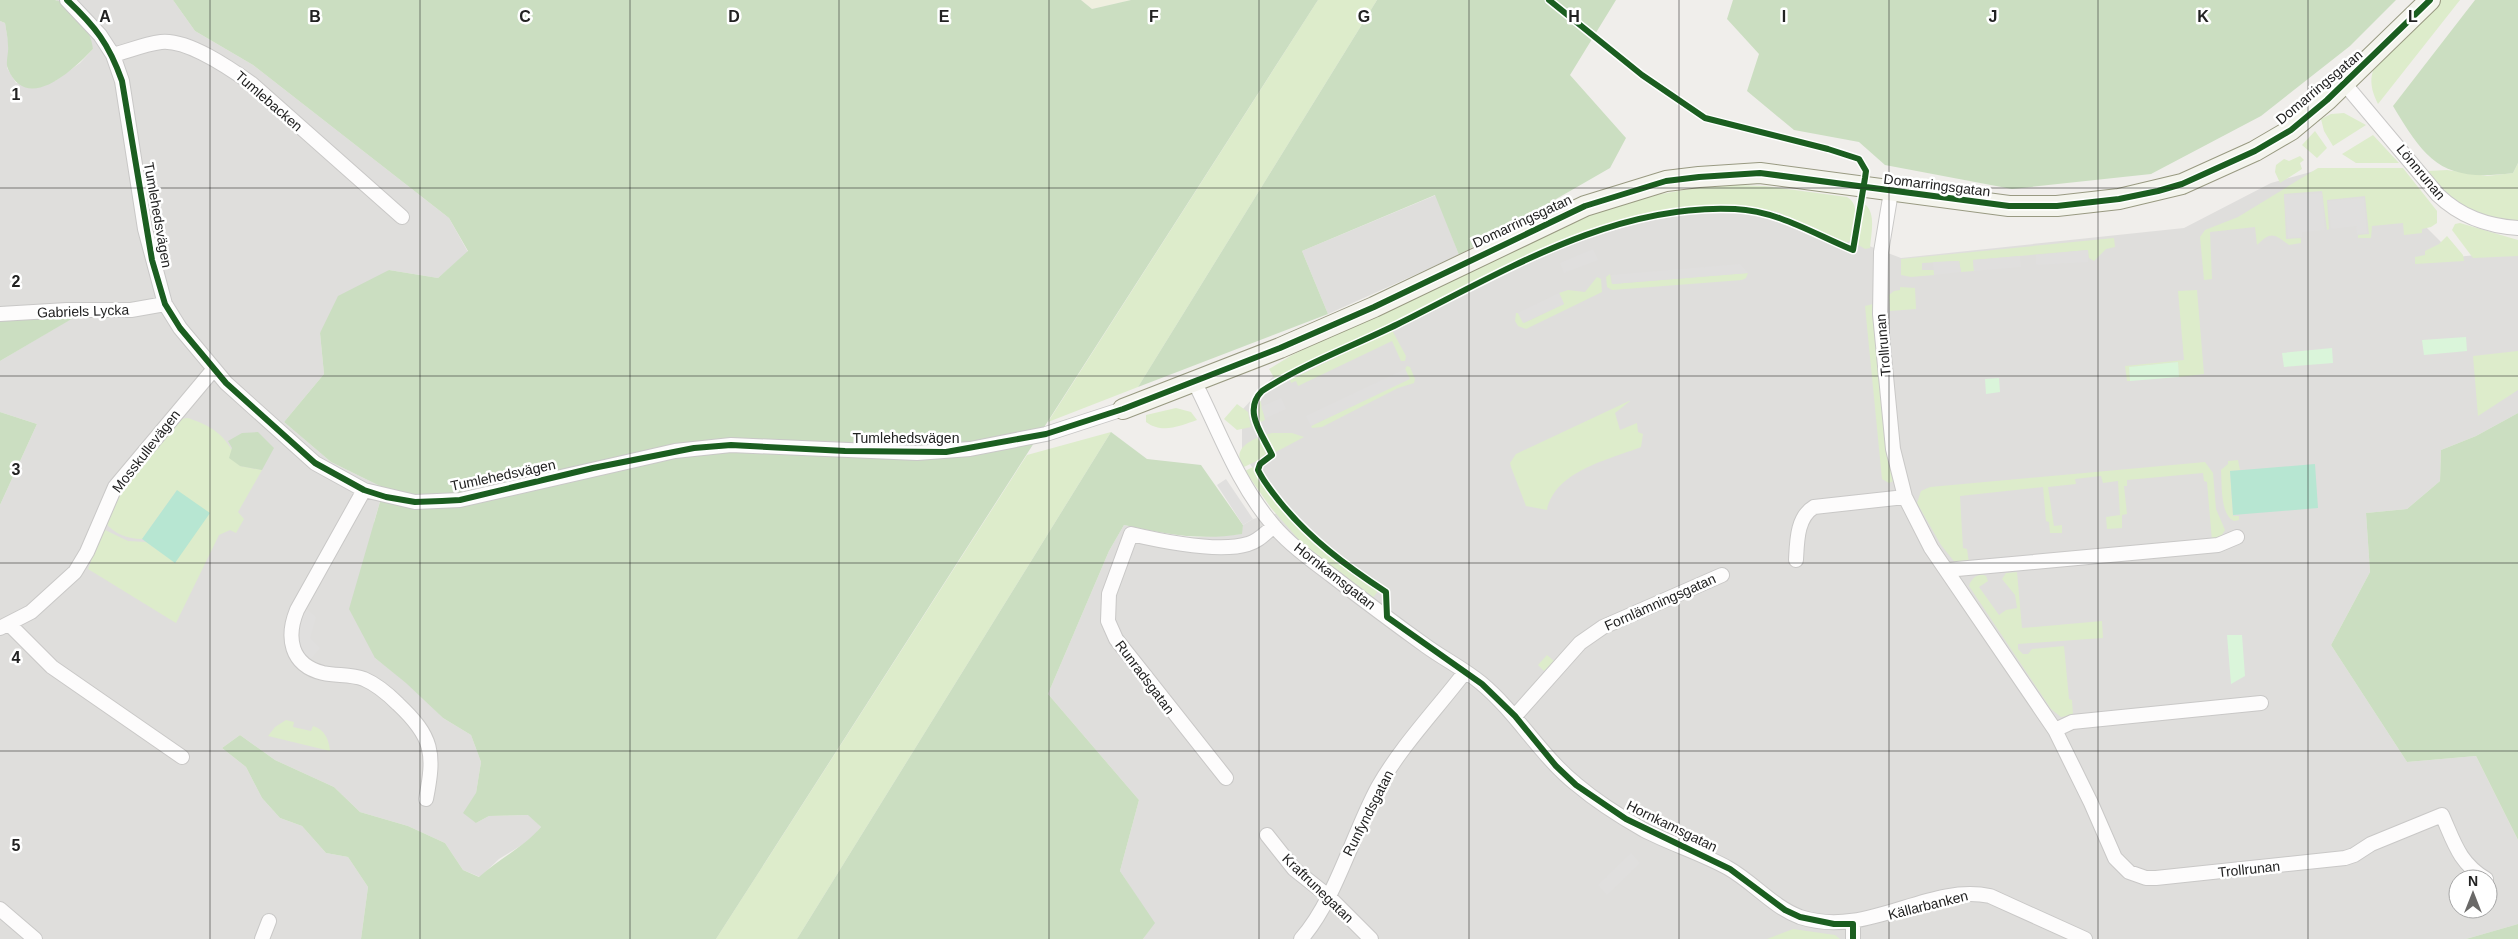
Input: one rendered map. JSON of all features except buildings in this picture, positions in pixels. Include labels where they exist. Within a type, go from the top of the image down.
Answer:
[{"type":"street","name":"Tumlehedsvägen","points":[[67,0],[100,35],[112,55],[122,81],[145,230],[165,304],[180,328],[213,370],[288,442],[315,463],[364,490],[415,502],[460,500],[675,451],[731,444],[854,451],[946,452],[1046,434],[1123,410]]},
{"type":"street","name":"Domarringsgatan","points":[[1123,410],[1280,348],[1374,307],[1585,206],[1637,188],[1699,177],[1760,173],[1891,192],[2009,206],[2057,206],[2119,199],[2182,184],[2256,151],[2291,130],[2344,83],[2430,0]]},
{"type":"street","name":"Tumlebacken","points":[[112,55],[162,42],[183,46],[228,67],[252,84],[402,217]]},
{"type":"street","name":"Lönnrunan","points":[[2344,83],[2438,195],[2454,210],[2498,227],[2518,228]]},
{"type":"street","name":"Trollrunan","points":[[1891,192],[1881,252],[1880,314],[1893,449],[1905,498],[1923,534],[1946,570],[2054,730],[2092,803],[2115,858],[2122,866],[2138,876],[2156,878],[2345,858],[2354,855],[2371,844],[2442,815],[2462,861],[2470,869]]},
{"type":"street","name":"Gabriels Lycka","points":[[0,314],[67,310],[131,310],[165,304]]},
{"type":"street","name":"Mosskullevägen","points":[[182,756],[52,667],[5,626],[31,612],[75,572],[87,552],[115,487],[213,370]]},
{"type":"street","name":"Hornkamsgatan","points":[[1194,381],[1235,467],[1251,495],[1274,526],[1308,557],[1359,596],[1482,684],[1514,716],[1556,766],[1576,785],[1626,819],[1646,830],[1690,848],[1730,869],[1785,910],[1800,917],[1834,924],[1853,924]]},
{"type":"street","points":[[364,490],[292,620],[290,640],[295,653],[305,664],[322,673],[356,677],[369,682],[384,692],[411,717],[427,739],[431,756],[431,770],[426,799]]},
{"type":"street","points":[[1796,560],[1797,535],[1806,512],[1814,507],[1905,498]]},
{"type":"street","name":"Runradsgatan","points":[[1226,778],[1116,639],[1108,620],[1109,594],[1131,534],[1165,542],[1240,546],[1260,538],[1274,526]]},
{"type":"street","points":[[1946,570],[2218,545],[2237,537]]},
{"type":"street","name":"Fornlämningsgatan","points":[[1514,716],[1580,643],[1603,627],[1722,575]]},
{"type":"street","name":"Runfyndsgatan","points":[[1300,939],[1328,896],[1364,816],[1392,765],[1465,672]]},
{"type":"street","points":[[2054,730],[2072,722],[2261,703]]},
{"type":"street","name":"Kraftrunegatan","points":[[1267,835],[1294,869],[1328,896],[1371,939]]},
{"type":"street","name":"Källarbanken","points":[[1853,924],[1955,896],[1976,893],[1990,896],[2085,939]]},
{"type":"street","points":[[0,909],[35,939]]},
{"type":"street","points":[[262,939],[269,921]]},
{"type":"street","points":[[1853,924],[1853,939]]},
{"type":"shaded area","points":[[56,0],[173,0],[195,31],[253,65],[449,218],[468,252],[438,278],[389,270],[320,333],[324,374],[284,422],[331,462],[384,488],[374,522],[375,658],[406,682],[443,718],[471,735],[481,762],[476,793],[476,823],[489,816],[529,815],[541,827],[530,840],[499,859],[480,877],[463,870],[445,843],[408,826],[360,812],[334,787],[275,760],[240,735],[222,748],[246,767],[262,798],[280,818],[302,826],[326,853],[348,857],[368,887],[361,939],[0,939],[0,505],[37,424],[0,412],[0,361],[74,317],[0,318],[0,21],[5,23],[9,46],[7,68],[16,83],[55,81],[80,63],[93,49],[74,11]]},
{"type":"shaded area","points":[[2318,170],[2423,224],[2456,257],[2518,251],[2518,413],[2476,436],[2441,450],[2440,481],[2407,509],[2366,513],[2370,572],[2331,645],[2407,762],[2476,756],[2518,840],[2518,924],[2466,939],[1143,939],[1154,923],[1120,871],[1139,800],[1048,694],[1109,551],[1124,525],[1186,538],[1241,534],[1243,525],[1253,519],[1282,512],[1242,452],[1242,410],[1278,371],[1628,203],[1721,190],[1901,258],[2184,228],[2271,183]]},
{"type":"shaded area","points":[[2322,193],[2325,230],[2302,232],[2302,237],[2288,238],[2284,195]]},
{"type":"shaded area","points":[[1436,195],[1459,255],[1328,314],[1302,251]]},
{"type":"shaded area","points":[[2364,198],[2367,233],[2357,234],[2356,226],[2331,229],[2328,201]]},
{"type":"shaded area","points":[[1593,249],[1598,260],[1564,273],[1560,263]]},
{"type":"shaded area","points":[[2088,250],[2088,262],[2036,265],[2036,255]]},
{"type":"shaded area","points":[[2020,256],[2021,267],[1974,271],[1973,260]]},
{"type":"shaded area","points":[[1959,261],[1961,272],[1934,275],[1933,262]]},
{"type":"shaded area","points":[[1740,264],[1748,273],[1612,284],[1611,275]]},
{"type":"shaded area","points":[[1559,293],[1564,304],[1523,323],[1518,313]]},
{"type":"shaded area","points":[[1405,369],[1410,379],[1311,426],[1306,416]]},
{"type":"shaded area","points":[[1281,398],[1286,409],[1266,418],[1261,407]]},
{"type":"shaded area","points":[[1226,479],[1253,519],[1243,525],[1217,485]]},
{"type":"shaded area","points":[[305,608],[316,617],[310,638],[320,648],[310,660],[299,646],[298,638],[299,623]]},
{"type":"shaded area","points":[[1631,853],[1640,863],[1607,895],[1598,885]]},
{"type":"green space","points":[[0,0],[55,0],[62,2],[81,19],[89,34],[93,49],[74,67],[50,84],[38,88],[26,88],[16,82],[7,67],[8,40],[5,23],[0,21]]},
{"type":"green space","points":[[173,0],[1081,0],[1092,9],[1131,0],[1318,0],[716,939],[361,939],[368,887],[348,857],[326,853],[302,826],[280,818],[262,798],[246,767],[222,748],[240,735],[275,760],[334,787],[360,812],[408,826],[445,843],[463,870],[479,877],[527,841],[541,827],[528,815],[489,816],[476,823],[463,813],[476,793],[481,762],[471,735],[443,718],[406,683],[375,658],[349,609],[384,488],[331,462],[284,422],[324,374],[320,333],[338,296],[389,270],[438,278],[468,251],[449,218],[253,65],[195,31]]},
{"type":"green space","points":[[1081,0],[1131,0],[1092,9]]},
{"type":"green space","points":[[1318,0],[1377,0],[1138,387],[1048,422]]},
{"type":"green space","points":[[1377,0],[1616,0],[1570,75],[1626,138],[1610,168],[1459,255],[1435,195],[1302,251],[1328,314],[1138,387]]},
{"type":"green space","points":[[1733,0],[2396,0],[2350,46],[2261,116],[2151,174],[2012,189],[1885,165],[1859,142],[1794,130],[1747,91],[1759,54],[1727,19]]},
{"type":"green space","points":[[2439,0],[2460,0],[2378,104],[2372,84],[2372,75],[2376,65],[2392,46]]},
{"type":"green space","points":[[2475,0],[2518,0],[2518,163],[2513,173],[2470,174],[2453,171],[2440,164],[2427,155],[2416,142],[2393,106]]},
{"type":"green space","points":[[2344,113],[2366,125],[2333,146],[2324,131],[2321,119],[2331,114]]},
{"type":"green space","points":[[2315,131],[2327,148],[2317,158],[2302,145]]},
{"type":"green space","points":[[2373,135],[2399,163],[2356,163],[2342,154]]},
{"type":"green space","points":[[2300,156],[2304,160],[2300,163],[2302,169],[2280,183],[2275,172],[2276,165],[2284,159],[2289,161]]},
{"type":"green space","points":[[2518,163],[2518,223],[2479,213],[2467,207],[2445,192],[2428,171],[2447,170],[2487,176],[2513,173]]},
{"type":"green space","points":[[2318,168],[2403,168],[2437,211],[2437,223],[2422,229],[2422,233],[2404,235],[2403,223],[2372,226],[2371,238],[2358,238],[2358,235],[2369,234],[2365,196],[2327,200],[2329,229],[2327,230],[2322,191],[2284,194],[2286,239],[2301,238],[2301,243],[2289,245],[2276,236],[2269,236],[2257,245],[2255,227],[2210,232],[2212,279],[2204,280],[2200,237],[2205,230],[2238,217]]},
{"type":"green space","points":[[1765,186],[1847,197],[1852,201],[1855,211],[1850,241],[1844,243],[1836,242],[1778,212],[1751,208],[1697,207],[1644,214],[1592,229],[1567,239],[1279,378],[1275,379],[1269,369],[1292,355],[1577,218],[1633,199],[1701,187]]},
{"type":"green space","points":[[1866,205],[1871,214],[1872,225],[1870,248],[1865,249],[1857,244],[1863,206]]},
{"type":"green space","points":[[2460,223],[2518,240],[2518,256],[2473,258],[2452,230],[2455,224]]},
{"type":"green space","points":[[2447,236],[2463,255],[2464,261],[2415,264],[2415,257],[2425,255],[2425,251],[2439,244]]},
{"type":"green space","points":[[2114,238],[2115,247],[2106,249],[2094,261],[2089,258],[2088,250],[1973,260],[1974,271],[1961,272],[1959,261],[1922,263],[1922,270],[1934,270],[1934,275],[1911,277],[1901,275],[1901,259]]},
{"type":"green space","points":[[1748,273],[1746,278],[1742,280],[1612,290],[1607,287],[1606,277],[1610,274],[1612,284]]},
{"type":"green space","points":[[1597,277],[1601,279],[1602,292],[1526,329],[1518,326],[1515,321],[1516,313],[1518,313],[1524,323],[1564,304],[1559,293],[1568,290],[1585,292]]},
{"type":"green space","points":[[1900,287],[1915,288],[1916,309],[1890,311],[1889,295],[1894,291],[1900,290]]},
{"type":"green space","points":[[2197,290],[2204,374],[2179,377],[2178,362],[2129,367],[2130,381],[2127,381],[2125,366],[2184,360],[2178,291]]},
{"type":"green space","points":[[1873,304],[1883,415],[1894,481],[1889,483],[1882,479],[1865,306]]},
{"type":"green space","points":[[75,317],[0,361],[0,318]]},
{"type":"green space","points":[[1392,330],[1406,356],[1405,361],[1401,361],[1392,341],[1298,386],[1296,381],[1291,383],[1290,380]]},
{"type":"green space","points":[[2466,337],[2467,351],[2424,355],[2422,340]]},
{"type":"green space","points":[[2332,348],[2333,363],[2284,367],[2282,353]]},
{"type":"green space","points":[[2518,351],[2518,390],[2478,416],[2473,356]]},
{"type":"green space","points":[[2178,362],[2179,377],[2130,381],[2129,367]]},
{"type":"green space","points":[[1407,366],[1410,367],[1415,379],[1414,383],[1398,388],[1322,427],[1312,428],[1311,426],[1409,379],[1405,369]]},
{"type":"green space","points":[[1999,378],[2000,392],[1986,394],[1985,379]]},
{"type":"green space","points":[[1263,394],[1260,399],[1265,420],[1259,423],[1255,404]]},
{"type":"green space","points":[[1629,401],[1615,413],[1620,430],[1637,423],[1638,432],[1643,434],[1641,447],[1599,462],[1572,476],[1560,486],[1552,497],[1547,510],[1526,506],[1510,463],[1516,454]]},
{"type":"green space","points":[[1237,404],[1248,412],[1251,427],[1237,430],[1224,419]]},
{"type":"green space","points":[[1176,408],[1191,412],[1197,420],[1171,428],[1158,428],[1146,422],[1146,415]]},
{"type":"green space","points":[[0,412],[37,424],[0,505]]},
{"type":"green space","points":[[2518,413],[2518,840],[2476,756],[2407,762],[2331,645],[2370,572],[2366,513],[2407,509],[2440,481],[2441,450],[2476,436]]},
{"type":"green space","points":[[188,418],[207,426],[220,435],[231,448],[240,466],[262,470],[238,512],[244,519],[236,533],[230,530],[219,535],[176,623],[88,569],[103,529],[128,541],[146,542],[176,563],[177,490],[142,539],[122,535],[105,522],[124,484],[179,419]]},
{"type":"green space","points":[[258,432],[274,448],[262,470],[240,466],[229,458],[232,448],[228,441],[242,433]]},
{"type":"green space","points":[[1111,432],[797,939],[716,939],[1027,455]]},
{"type":"green space","points":[[1111,432],[1147,459],[1201,465],[1243,525],[1242,534],[1197,537],[1168,534],[1124,525],[1109,551],[1048,694],[1139,800],[1120,871],[1155,923],[1143,939],[797,939]]},
{"type":"green space","points":[[1292,433],[1304,437],[1274,453],[1265,435]]},
{"type":"green space","points":[[1262,436],[1269,455],[1244,467],[1240,461],[1240,451],[1251,441]]},
{"type":"green space","points":[[2238,460],[2240,470],[2230,471],[2233,516],[2239,516],[2239,520],[2234,521],[2229,518],[2224,506],[2221,470],[2228,464],[2228,461]]},
{"type":"green space","points":[[2205,462],[2213,473],[2216,509],[2225,530],[2220,538],[2212,541],[2207,482],[2204,481],[2203,473],[2127,480],[2127,486],[2124,486],[2127,514],[2122,515],[2122,528],[2107,529],[2106,517],[2120,515],[2118,481],[2103,483],[2101,476],[2075,479],[2076,484],[2048,487],[2054,526],[2062,525],[2062,533],[2050,533],[2049,522],[2046,521],[2043,487],[1960,496],[1963,548],[1967,549],[1969,563],[1957,565],[1941,545],[1917,503],[1921,491],[1930,487]]},
{"type":"green space","points":[[2315,464],[2318,508],[2233,515],[2230,471]]},
{"type":"green space","points":[[1253,467],[1280,505],[1310,536],[1378,591],[1372,599],[1301,542],[1271,508],[1245,471]]},
{"type":"green space","points":[[177,490],[210,513],[175,563],[142,539]]},
{"type":"green space","points":[[2017,572],[2022,628],[2102,621],[2103,638],[2018,644],[2018,649],[2023,654],[2028,654],[2032,649],[2064,646],[2069,699],[2072,700],[2073,715],[2061,717],[2051,709],[1969,586],[1975,577],[1980,575],[1986,576],[1988,581],[1979,587],[1999,615],[2006,610],[2017,608],[2015,595],[2002,579],[2006,573]]},
{"type":"green space","points":[[2227,635],[2242,635],[2245,676],[2231,684]]},
{"type":"green space","points":[[1547,655],[1554,661],[1544,671],[1538,665]]},
{"type":"green space","points":[[286,720],[294,722],[293,727],[311,731],[313,726],[320,729],[327,739],[330,751],[268,736],[275,727]]},
{"type":"green space","points":[[2518,924],[2518,939],[2466,939]]},
{"type":"green space","points":[[1793,929],[1835,935],[1840,939],[1767,939]]},
{"type":"cycle path","points":[[67,0],[86,18],[100,36],[112,56],[122,81],[152,260],[165,304],[180,328],[226,383],[315,463],[364,490],[386,497],[415,502],[460,500],[593,468],[694,448],[731,445],[845,451],[946,452],[1046,434],[1123,409],[1280,348],[1374,307],[1585,206],[1666,181],[1760,173],[2009,206],[2057,206],[2119,199],[2158,191],[2182,184],[2255,151],[2291,130],[2327,100],[2430,0]]},
{"type":"cycle path","points":[[1549,0],[1642,75],[1705,118],[1828,149],[1859,159],[1866,171],[1853,250],[1796,224],[1766,214],[1735,209],[1690,210],[1646,217],[1603,229],[1519,263],[1398,324],[1312,364],[1262,391],[1256,399],[1254,415],[1272,455],[1260,464],[1258,470],[1274,494],[1316,540],[1343,562],[1386,592],[1387,617],[1482,684],[1515,716],[1556,766],[1576,785],[1626,819],[1730,869],[1785,910],[1800,917],[1834,924],[1853,924],[1853,939]]}]
